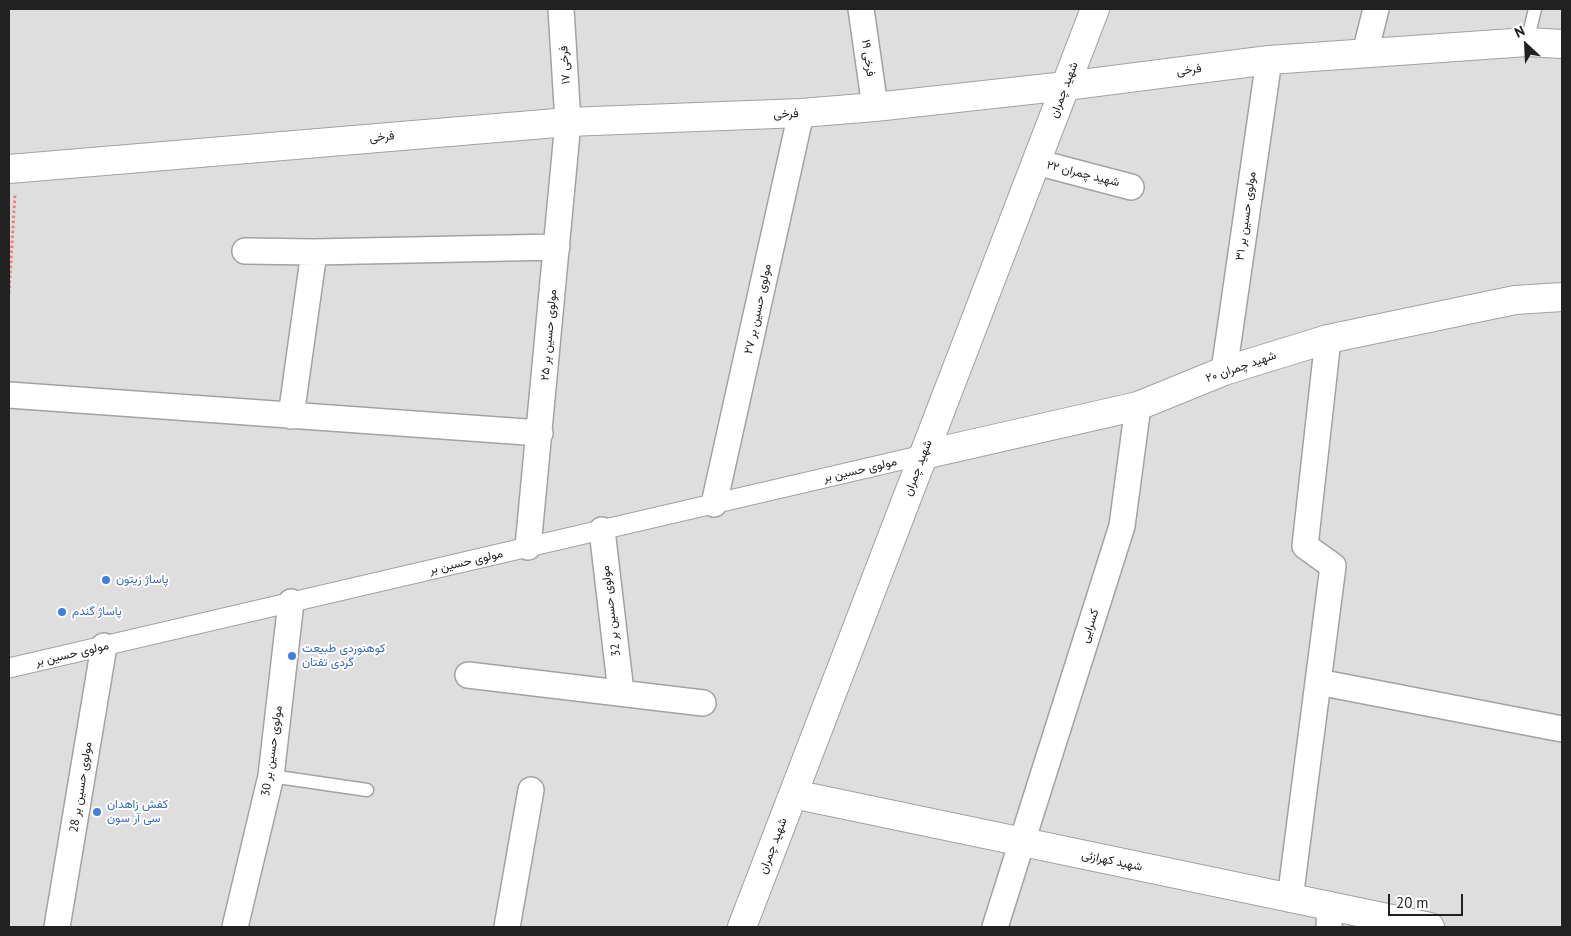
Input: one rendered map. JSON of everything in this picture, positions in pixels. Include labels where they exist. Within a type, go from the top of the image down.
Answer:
[{"type":"street","name":"فرخی ۱۷","points":[[561,9],[568,122]]},
{"type":"street","name":"فرخی ۱۹","points":[[861,9],[875,107]]},
{"type":"street","name":"شهید چمران","points":[[742,927],[1095,9]]},
{"type":"street","points":[[1365,53],[1376,9]]},
{"type":"street","name":"فرخی","points":[[12,168],[568,122],[801,113],[875,107],[1066,86],[1269,60],[1527,42],[1562,44]]},
{"type":"street","name":"مولوی حسین بر ۳۱","points":[[1224,372],[1269,60]]},
{"type":"street","name":"مولوی حسین بر ۲۷","points":[[714,504],[801,113]]},
{"type":"street","name":"مولوی حسین بر ۲۵","points":[[528,547],[568,122]]},
{"type":"street","name":"شهید چمران ۲۲","points":[[1036,162],[1131,187]]},
{"type":"street","points":[[245,251],[314,252],[557,247]]},
{"type":"street","points":[[291,416],[314,252]]},
{"type":"street","name":"شهید چمران ۲۰","points":[[923,455],[1138,406],[1224,372],[1328,339],[1516,300],[1562,298]]},
{"type":"street","points":[[1290,899],[1333,566],[1305,546],[1328,339]]},
{"type":"street","points":[[9,395],[540,433]]},
{"type":"street","name":"کسرایی","points":[[995,927],[1122,526],[1138,406]]},
{"type":"street","name":"مولوی حسین بر","points":[[9,668],[923,455]]},
{"type":"street","name":"مولوی حسین بر 32","points":[[602,530],[621,692]]},
{"type":"street","name":"مولوی حسین بر 30","points":[[235,927],[271,776],[291,602]]},
{"type":"street","name":"مولوی حسین بر 28","points":[[57,927],[104,646]]},
{"type":"street","points":[[468,675],[703,703]]},
{"type":"street","points":[[1318,682],[1562,729]]},
{"type":"street","points":[[507,927],[531,790]]},
{"type":"street","name":"شهید کهرازئی","points":[[793,794],[1290,899],[1330,917],[1430,927]]},
{"type":"lane","points":[[1527,42],[1535,9]]},
{"type":"lane","points":[[271,776],[367,790]]},
{"type":"path","points":[[9,293],[12,168]]},
{"type":"shaded area","points":[[9,9],[1562,9],[1562,927],[9,927]]},
{"type":"place","name":"پاساژ زیتون","points":[[106,580]]},
{"type":"place","name":"پاساژ گندم","points":[[62,612]]},
{"type":"place","name":"کوهنوردی طبیعت گردی تفتان","points":[[292,656]]},
{"type":"place","name":"کفش زاهدان سی آر سون","points":[[97,812]]}]
